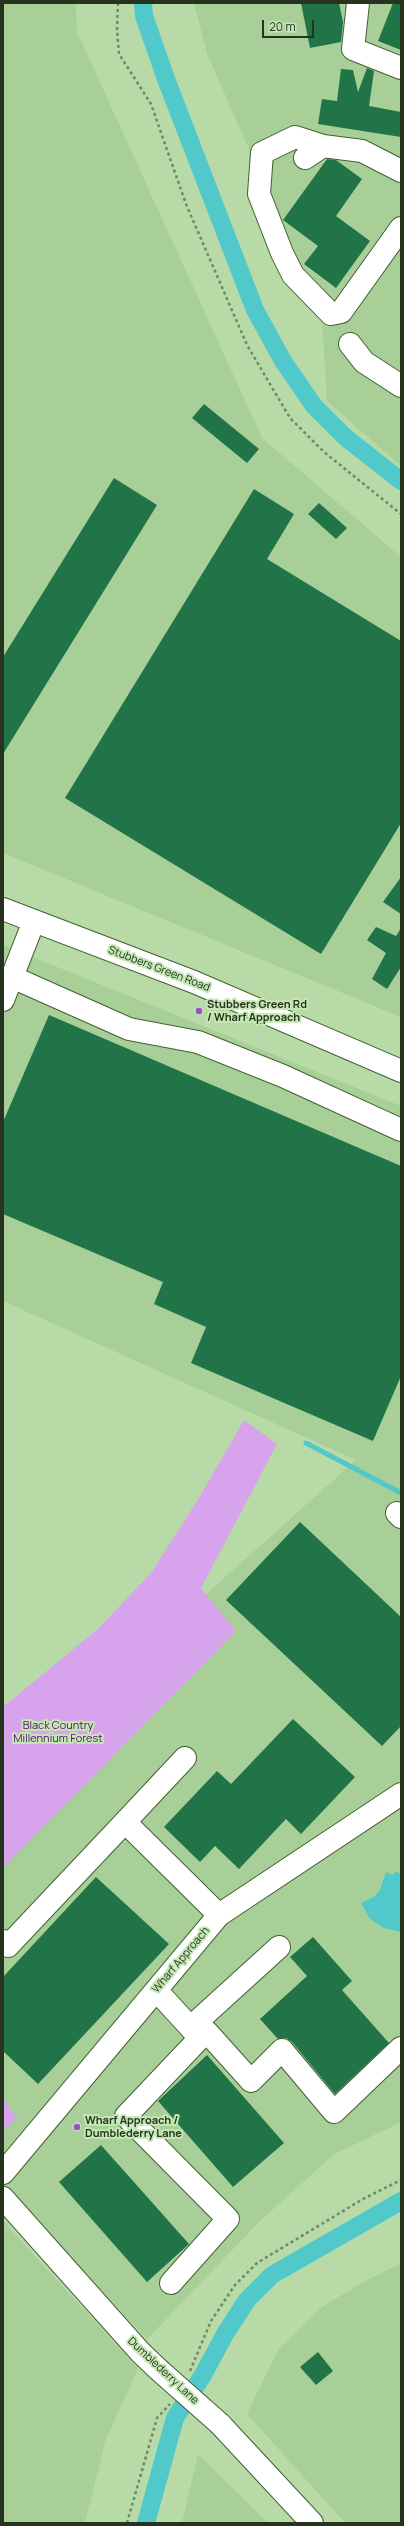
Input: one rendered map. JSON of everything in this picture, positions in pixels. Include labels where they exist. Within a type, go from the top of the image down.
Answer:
[{"type":"street","points":[[358,3],[353,49],[401,68]]},
{"type":"street","points":[[401,171],[362,151],[314,152],[295,137],[262,153],[258,194],[282,253],[293,275],[331,314],[341,312],[401,228]]},
{"type":"street","points":[[350,344],[364,362],[401,386]]},
{"type":"street","name":"Stubbers Green Road","points":[[3,909],[194,982],[401,1071]]},
{"type":"street","points":[[3,1000],[34,921]]},
{"type":"street","points":[[12,977],[129,1029],[198,1042],[283,1076],[401,1130]]},
{"type":"street","points":[[3,1941],[8,1946],[185,1758]]},
{"type":"street","name":"Wharf Approach","points":[[3,2173],[219,1915],[401,1794]]},
{"type":"street","points":[[125,1822],[219,1915]]},
{"type":"street","points":[[171,2284],[228,2219],[126,2116],[195,2033],[279,1947]]},
{"type":"street","points":[[156,1990],[195,2033]]},
{"type":"street","points":[[195,2033],[207,2032],[251,2081],[282,2050],[334,2112],[401,2048]]},
{"type":"street","name":"Dumblederry Lane","points":[[3,2198],[141,2353],[220,2424],[312,2523]]},
{"type":"path","points":[[118,3],[117,30],[120,54],[151,104],[186,204],[248,345],[290,418],[324,452],[401,514]]},
{"type":"path","points":[[189,2375],[211,2321],[235,2285],[257,2263],[363,2199],[401,2180]]},
{"type":"path","points":[[127,2523],[157,2418],[174,2398]]},
{"type":"shaded area","points":[[3,3],[76,3],[77,32],[262,438],[401,557],[401,1017],[3,853]]},
{"type":"shaded area","points":[[194,3],[401,3],[401,466],[327,401],[322,318],[207,53]]},
{"type":"shaded area","points":[[3,945],[401,1106],[401,2122],[333,2155],[260,2221],[147,2339],[3,2185],[3,1776],[356,1460],[3,1301]]},
{"type":"shaded area","points":[[3,2221],[138,2369],[106,2439],[85,2523],[3,2523]]},
{"type":"shaded area","points":[[401,2263],[401,2523],[345,2523],[247,2414],[278,2350],[322,2307],[365,2281]]},
{"type":"shaded area","points":[[198,2454],[268,2523],[182,2523]]},
{"type":"green space","name":"Black Country Millennium Forest","points":[[244,1420],[277,1444],[201,1588],[236,1631],[3,1868],[3,1707],[98,1629],[151,1573],[199,1498]]},
{"type":"green space","points":[[3,2099],[17,2118],[3,2131]]},
{"type":"water","points":[[396,1871],[401,1875],[401,1932],[384,1928],[370,1919],[361,1903],[374,1897],[380,1890],[386,1872],[393,1875]]},
{"type":"building","points":[[301,3],[339,3],[343,22],[341,42],[310,48]]},
{"type":"building","points":[[393,3],[401,3],[401,50],[378,41]]},
{"type":"building","points":[[367,68],[374,71],[369,106],[401,112],[401,137],[318,124],[322,99],[337,101],[341,69],[353,70],[358,92]]},
{"type":"building","points":[[327,159],[336,160],[362,179],[336,216],[370,241],[336,288],[304,264],[318,246],[283,220]]},
{"type":"building","points":[[204,404],[259,449],[247,463],[192,418]]},
{"type":"building","points":[[114,478],[157,505],[3,754],[3,657]]},
{"type":"building","points":[[254,489],[294,514],[267,559],[401,641],[401,823],[321,954],[65,798]]},
{"type":"building","points":[[319,503],[347,528],[336,539],[308,514]]},
{"type":"building","points":[[401,877],[401,914],[383,902]]},
{"type":"building","points":[[376,927],[396,936],[401,928],[401,967],[387,989],[372,979],[386,953],[367,940]]},
{"type":"building","points":[[49,1015],[401,1166],[401,1376],[373,1441],[191,1363],[206,1327],[154,1304],[163,1282],[3,1214],[3,1122]]},
{"type":"building","points":[[300,1522],[401,1617],[401,1726],[382,1746],[226,1600]]},
{"type":"building","points":[[293,1719],[355,1777],[301,1834],[286,1819],[239,1869],[215,1846],[200,1862],[164,1827],[217,1771],[231,1784]]},
{"type":"building","points":[[96,1877],[169,1944],[38,2084],[3,2051],[3,1977]]},
{"type":"building","points":[[313,1937],[352,1981],[342,1990],[389,2043],[335,2094],[292,2042],[286,2038],[278,2039],[260,2019],[307,1976],[290,1957]]},
{"type":"building","points":[[207,2055],[284,2143],[233,2187],[158,2101]]},
{"type":"building","points":[[101,2145],[189,2244],[147,2282],[59,2182]]},
{"type":"building","points":[[318,2352],[333,2371],[316,2385],[300,2367]]},
{"type":"waterway","points":[[143,3],[144,16],[166,79],[255,310],[283,361],[314,406],[345,437],[401,481]]},
{"type":"waterway","points":[[306,1443],[401,1493]]},
{"type":"waterway","points":[[146,2523],[175,2418],[203,2375],[225,2334],[247,2300],[272,2275],[401,2201]]},
{"type":"place","name":"Stubbers Green Rd / Wharf Approach","points":[[199,1011]]},
{"type":"place","name":"Wharf Approach / Dumblederry Lane","points":[[77,2127]]}]
